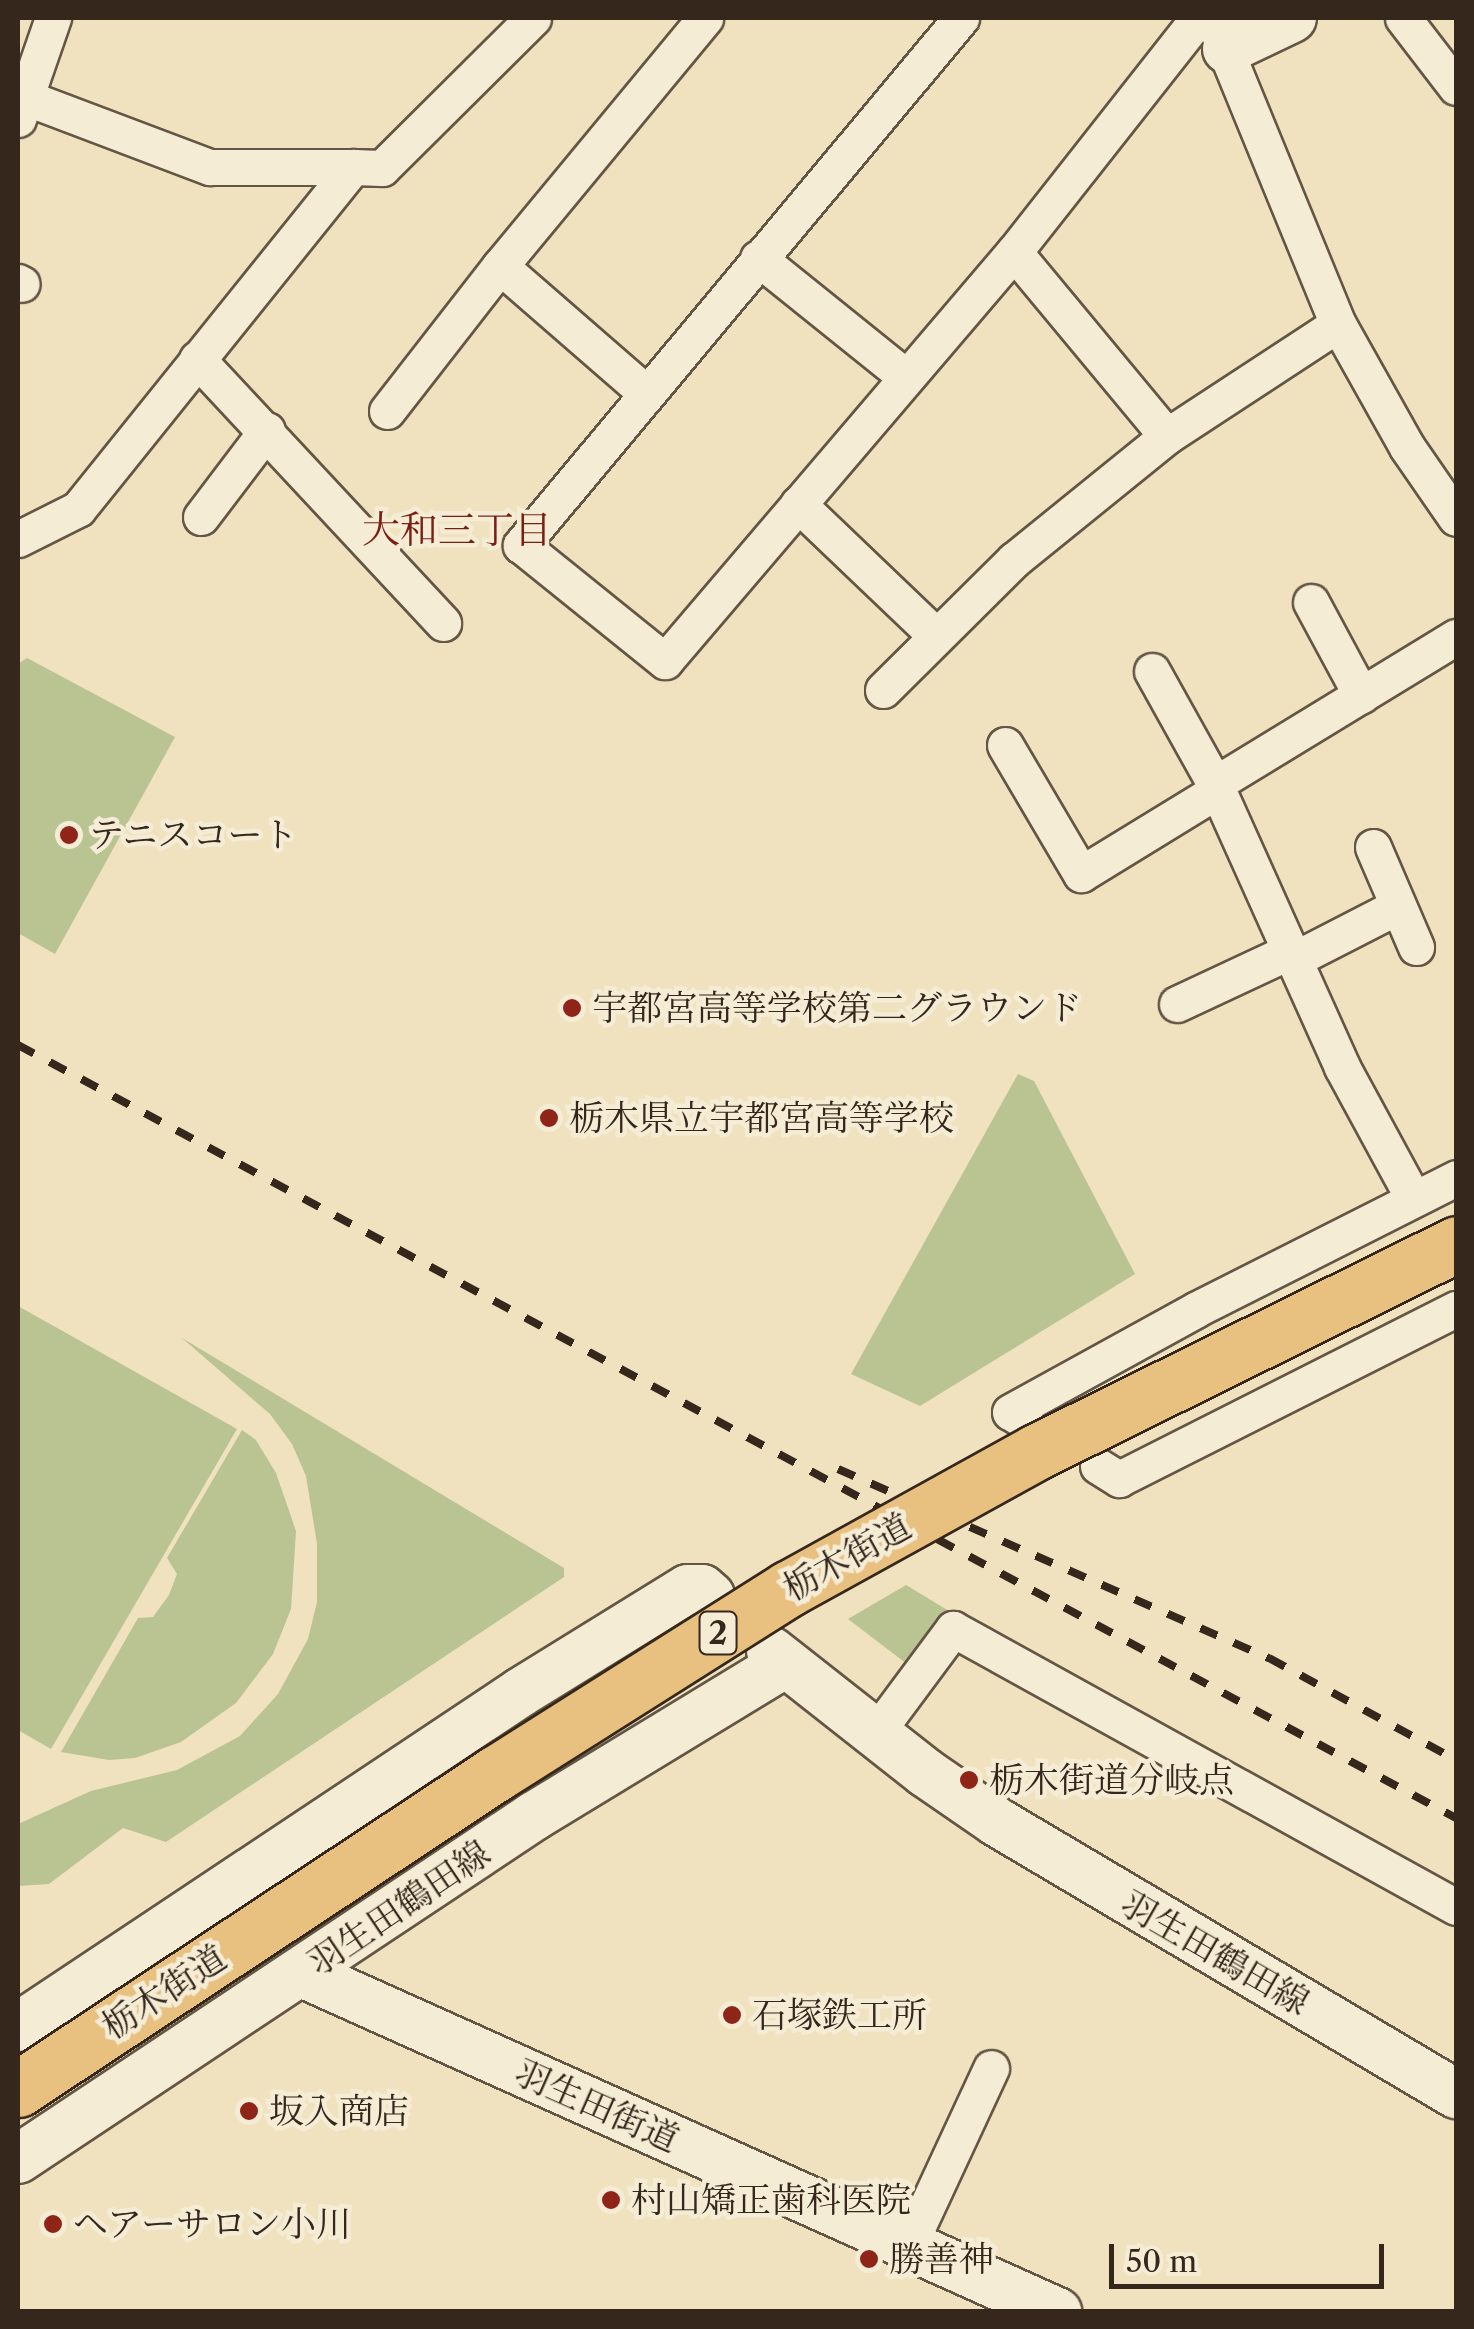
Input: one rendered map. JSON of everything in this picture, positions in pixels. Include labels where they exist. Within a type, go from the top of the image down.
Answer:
[{"type":"main road","points":[[1212,28],[1292,18]]},
{"type":"main road","name":"栃木街道","points":[[18,2089],[494,1774],[788,1589],[1036,1452],[1456,1244]]},
{"type":"main road","points":[[18,2028],[520,1692],[688,1589],[702,1589],[710,1596]]},
{"type":"main road","name":"羽生田鶴田線","points":[[18,2159],[778,1658],[875,1734],[1060,1861],[1456,2094]]},
{"type":"main road","name":"羽生田街道","points":[[302,1972],[1057,2312]]},
{"type":"street","points":[[53,18],[22,109],[210,168],[382,168],[533,18]]},
{"type":"street","points":[[387,411],[500,266],[705,18]]},
{"type":"street","points":[[961,18],[521,544],[665,661],[1014,252],[1212,28],[1338,324],[1407,447],[1456,518]]},
{"type":"street","points":[[1403,18],[1456,86]]},
{"type":"street","points":[[18,539],[78,510],[353,168]]},
{"type":"street","points":[[1014,252],[1167,436]]},
{"type":"street","points":[[758,258],[906,377]]},
{"type":"street","points":[[500,266],[645,392]]},
{"type":"street","points":[[883,690],[1014,560],[1167,436],[1338,324]]},
{"type":"street","points":[[197,360],[267,430],[443,624]]},
{"type":"street","points":[[202,517],[267,430]]},
{"type":"street","points":[[798,504],[936,636]]},
{"type":"street","points":[[1310,602],[1361,696]]},
{"type":"street","points":[[1004,746],[1081,874],[1456,637]]},
{"type":"street","points":[[1152,671],[1217,788],[1342,1067],[1413,1198]]},
{"type":"street","points":[[1373,847],[1416,947]]},
{"type":"street","points":[[1177,1004],[1398,906]]},
{"type":"street","points":[[1025,1421],[1010,1412],[1456,1178]]},
{"type":"street","points":[[1098,1466],[1118,1479],[1456,1309]]},
{"type":"street","points":[[875,1734],[952,1629],[1456,1907]]},
{"type":"street","points":[[910,2245],[991,2068]]},
{"type":"green space","name":"テニスコート","points":[[27,658],[175,737],[55,954],[18,933],[18,664]]},
{"type":"green space","points":[[1018,1074],[1034,1081],[1135,1274],[920,1406],[851,1374]]},
{"type":"green space","points":[[18,1306],[237,1429],[51,1749],[18,1730]]},
{"type":"green space","points":[[182,1338],[564,1568],[564,1577],[166,1842],[123,1828],[49,1884],[18,1886],[18,1824],[91,1791],[177,1770],[240,1736],[278,1694],[308,1639],[317,1602],[317,1544],[306,1476],[292,1444],[270,1414]]},
{"type":"green space","points":[[242,1430],[256,1440],[276,1473],[296,1531],[291,1609],[273,1654],[236,1703],[181,1742],[135,1758],[109,1760],[61,1752],[138,1618],[153,1617],[169,1595],[177,1574],[167,1558]]},
{"type":"green space","points":[[906,1585],[949,1611],[907,1664],[848,1619]]},
{"type":"railway","points":[[18,1045],[1456,1818]]},
{"type":"railway","points":[[838,1469],[1269,1658],[1456,1760]]},
{"type":"place","name":"テニスコート","points":[[69,835]]},
{"type":"place","name":"宇都宮高等学校第二グラウンド","points":[[572,1008]]},
{"type":"place","name":"栃木県立宇都宮高等学校","points":[[549,1118]]},
{"type":"place","name":"栃木街道分岐点","points":[[969,1780]]},
{"type":"place","name":"石塚鉄工所","points":[[732,2015]]},
{"type":"place","name":"坂入商店","points":[[249,2111]]},
{"type":"place","name":"村山矯正歯科医院","points":[[611,2200]]},
{"type":"place","name":"ヘアーサロン小川","points":[[53,2224]]},
{"type":"place","name":"勝善神","points":[[869,2259]]},
{"type":"district","name":"大和三丁目","points":[[457,530]]}]
